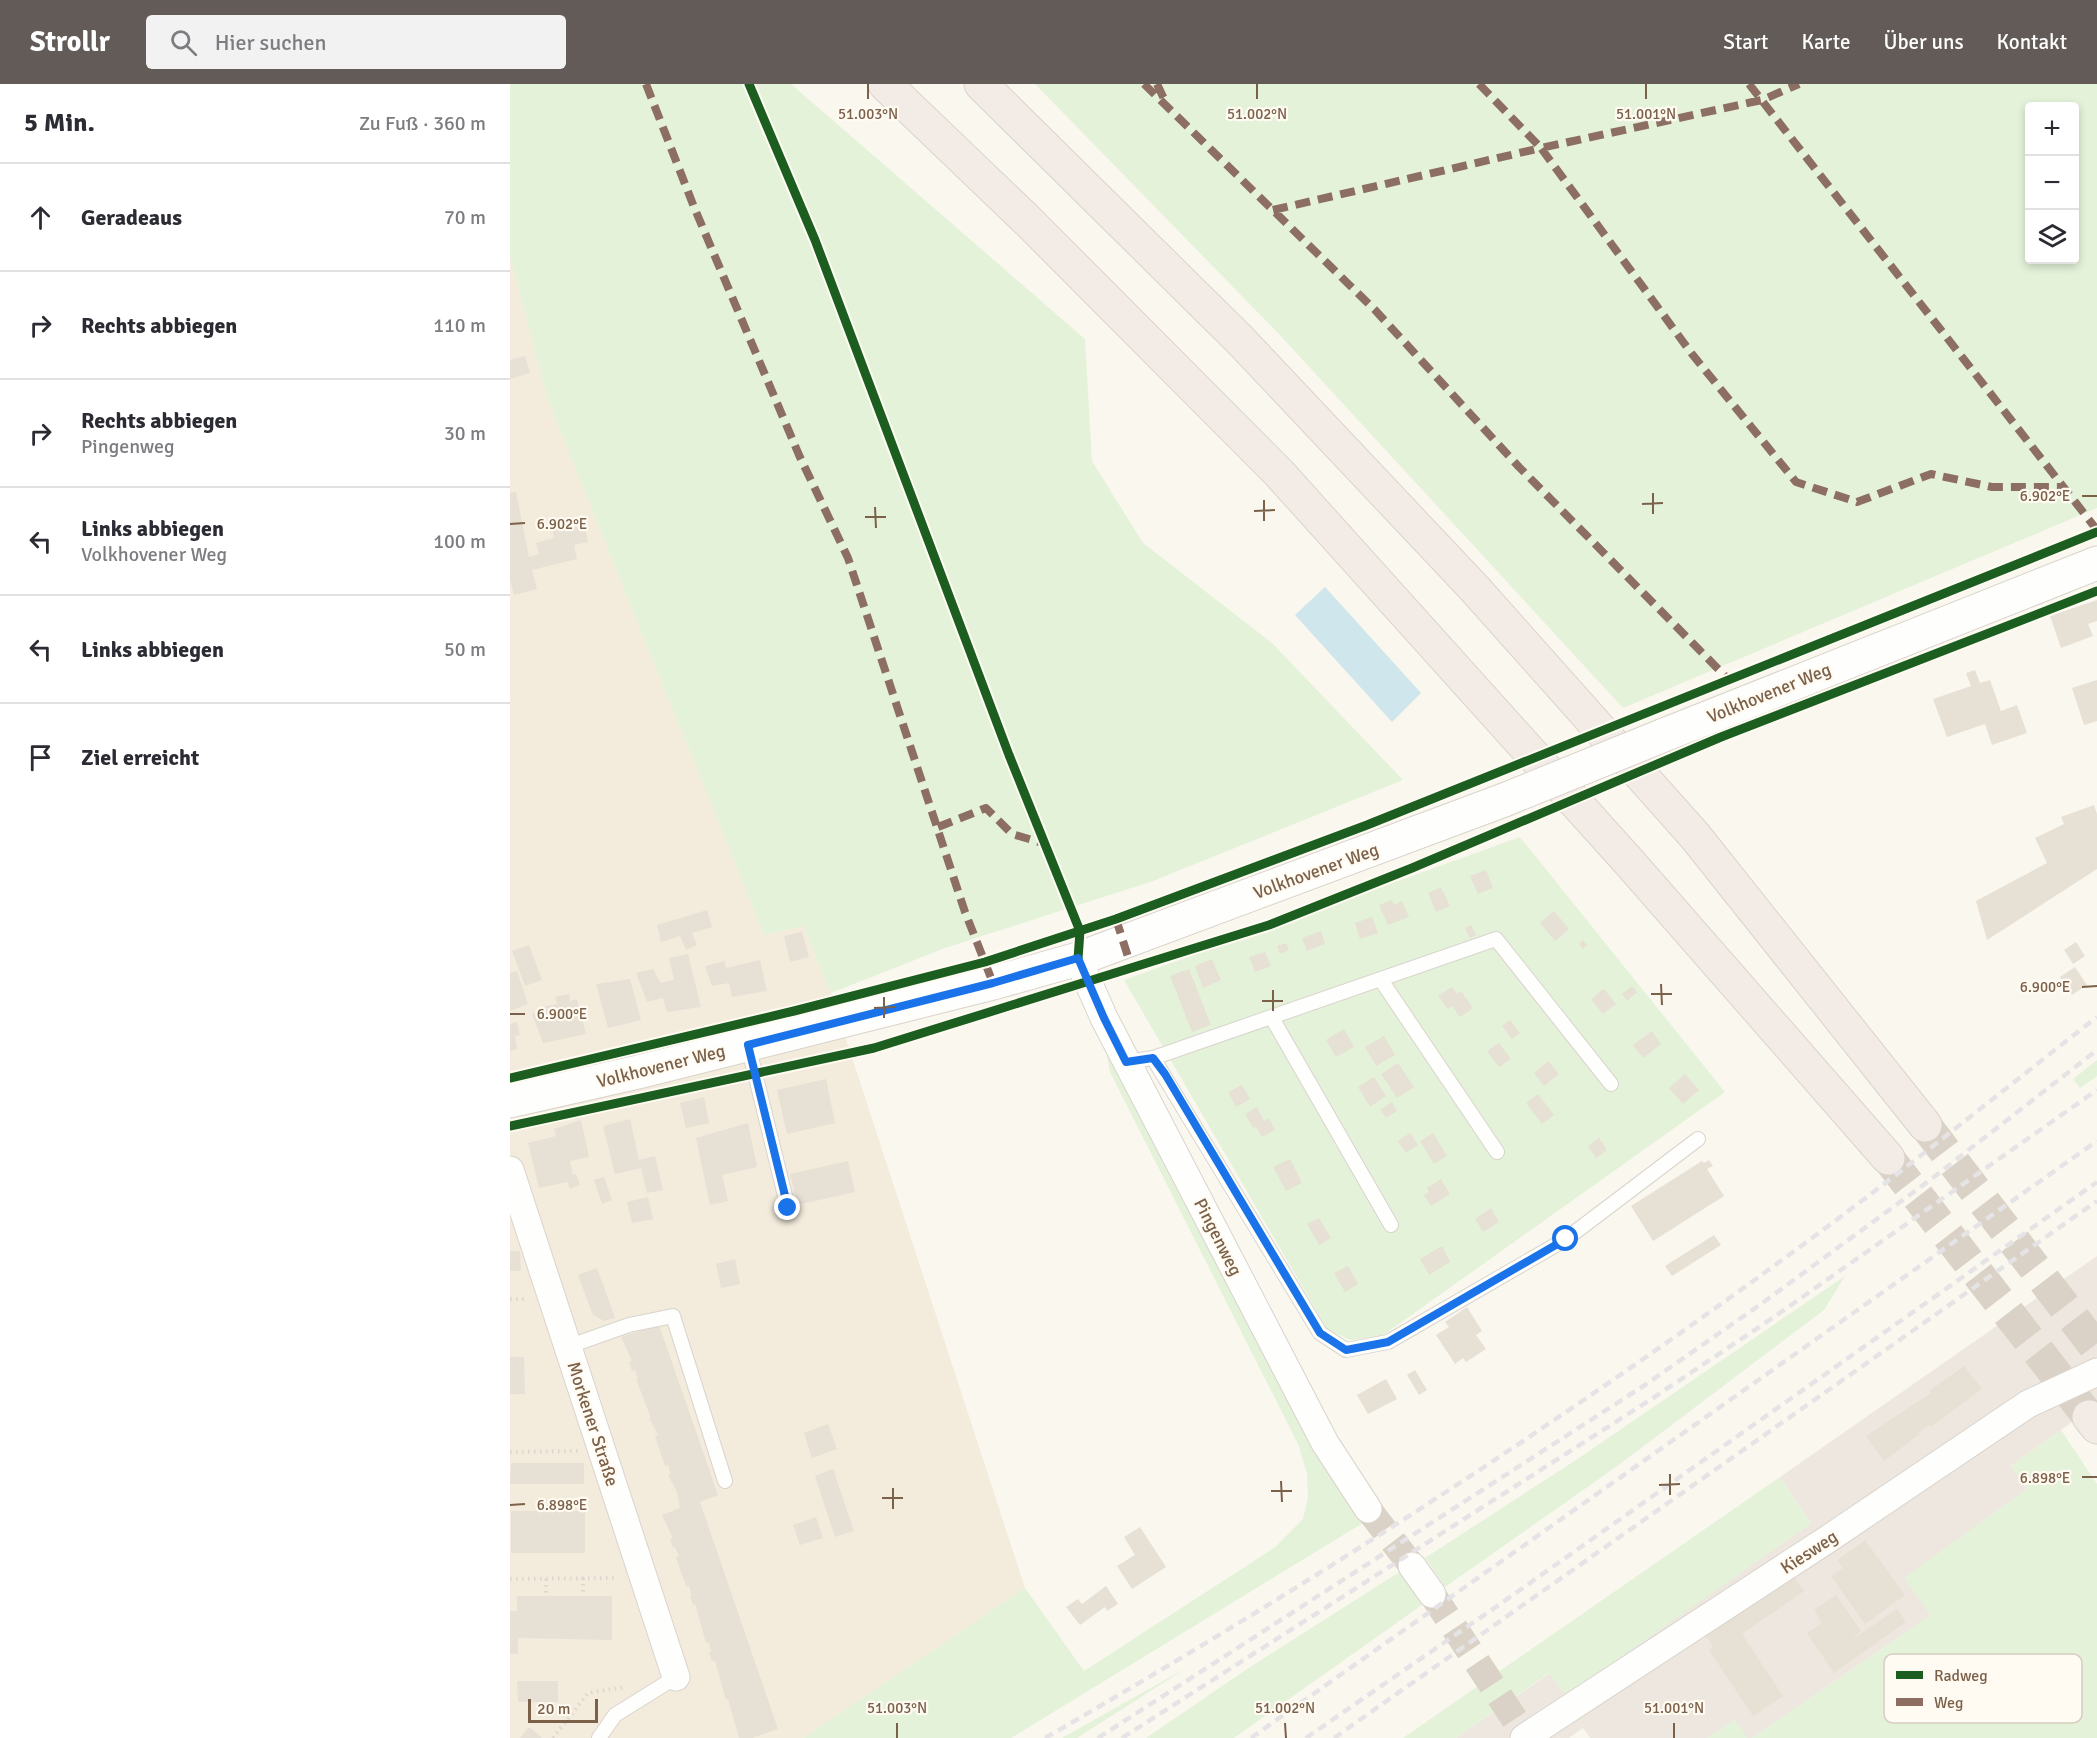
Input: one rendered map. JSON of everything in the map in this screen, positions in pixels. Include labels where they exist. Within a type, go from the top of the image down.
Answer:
[{"type":"highway","points":[[885,84],[1028,221],[1279,473],[1638,872],[1888,1158]]},
{"type":"highway","points":[[981,84],[1241,341],[1475,589],[1695,836],[1925,1125]]},
{"type":"street","name":"Volkhovener Weg","points":[[510,1101],[748,1045],[993,983],[1078,958],[1504,800],[2097,563]]},
{"type":"street","name":"Pingenweg","points":[[1078,958],[1126,1062],[1325,1443],[1368,1509]]},
{"type":"street","name":"Morkener Straße","points":[[510,1170],[676,1677]]},
{"type":"street","name":"Kiesweg","points":[[1524,1738],[1828,1539],[2028,1404],[2097,1372]]},
{"type":"street","points":[[1412,1566],[1432,1594]]},
{"type":"lane","points":[[1126,1062],[1153,1058],[1496,939],[1611,1084]]},
{"type":"lane","points":[[1381,980],[1497,1152]]},
{"type":"lane","points":[[1272,1018],[1391,1225]]},
{"type":"lane","points":[[748,1045],[788,1208]]},
{"type":"lane","points":[[1153,1058],[1320,1333],[1346,1350],[1388,1342],[1566,1239],[1698,1139]]},
{"type":"lane","points":[[567,1347],[629,1324],[673,1316],[725,1481]]},
{"type":"lane","points":[[599,1738],[615,1715],[676,1677]]},
{"type":"path","points":[[510,1452],[602,1451]]},
{"type":"path","points":[[510,1579],[643,1577]]},
{"type":"path","points":[[583,1578],[583,1596]]},
{"type":"path","points":[[546,1579],[546,1596]]},
{"type":"shaded area","points":[[510,255],[548,401],[764,935],[803,926],[831,993],[1025,1588],[803,1738],[510,1738]]},
{"type":"shaded area","points":[[2097,1256],[2097,1404],[2011,1466],[2027,1489],[1905,1578],[1931,1615],[1752,1738],[1747,1738],[1735,1720],[1707,1738],[1590,1738],[1583,1728],[1569,1738],[1456,1738],[1550,1673],[1566,1695],[1811,1523],[1780,1477]]},
{"type":"green space","points":[[510,84],[791,84],[1085,339],[1092,461],[1143,543],[1272,643],[1403,780],[1153,881],[945,948],[831,993],[803,926],[764,935],[548,401],[510,255]]},
{"type":"green space","points":[[1035,84],[2097,84],[2097,508],[1623,708],[1277,332]]},
{"type":"green space","points":[[1520,837],[1725,1092],[1382,1336],[1350,1340],[1327,1329],[1124,980]]},
{"type":"green space","points":[[1104,1041],[1319,1452],[1363,1523],[1011,1738],[803,1738],[1025,1588],[1084,1671],[1274,1548],[1303,1519],[1308,1497],[1307,1473],[1298,1444],[1110,1072]]},
{"type":"green space","points":[[2097,1060],[2097,1076],[2080,1088],[2073,1079]]},
{"type":"green space","points":[[1845,1276],[1824,1310],[1616,1467],[1445,1587],[1425,1558],[1579,1458]]},
{"type":"green space","points":[[2061,1430],[2097,1484],[2097,1738],[1752,1738],[1931,1615],[1904,1578],[2027,1489],[2011,1466]]},
{"type":"green space","points":[[1780,1477],[1811,1523],[1566,1696],[1549,1673],[1456,1738],[1403,1738]]},
{"type":"green space","points":[[1401,1571],[1422,1605],[1234,1738],[1146,1738],[1250,1667]]},
{"type":"green space","points":[[1188,1667],[1077,1738],[1062,1738]]},
{"type":"green space","points":[[1735,1720],[1747,1738],[1707,1738]]},
{"type":"water","points":[[1325,587],[1421,693],[1392,722],[1295,615]]},
{"type":"building","points":[[525,356],[530,373],[510,379],[510,360]]},
{"type":"building","points":[[516,492],[529,557],[539,554],[536,543],[554,538],[552,529],[583,521],[588,542],[574,545],[577,559],[532,570],[537,589],[514,595],[510,580],[510,493]]},
{"type":"building","points":[[2097,600],[2097,621],[2088,624],[2093,636],[2061,648],[2050,616]]},
{"type":"building","points":[[1975,670],[1980,683],[1990,680],[2001,711],[2017,705],[2027,733],[1992,745],[1985,724],[1947,737],[1933,699],[1971,686],[1966,673]]},
{"type":"building","points":[[2097,680],[2097,721],[2084,725],[2072,688]]},
{"type":"building","points":[[2094,805],[2097,814],[2097,869],[1987,940],[1976,901],[2047,863],[2035,838],[2064,824],[2061,817]]},
{"type":"building","points":[[1486,870],[1493,888],[1478,894],[1470,876]]},
{"type":"building","points":[[1441,887],[1450,906],[1436,912],[1428,893]]},
{"type":"building","points":[[1392,900],[1394,905],[1402,901],[1409,917],[1388,925],[1379,905]]},
{"type":"building","points":[[707,910],[712,927],[692,933],[697,945],[686,950],[680,936],[661,942],[657,925]]},
{"type":"building","points":[[1554,911],[1569,929],[1555,941],[1540,923]]},
{"type":"building","points":[[1372,917],[1378,933],[1360,939],[1355,923]]},
{"type":"building","points":[[1471,925],[1476,935],[1470,938],[1465,928]]},
{"type":"building","points":[[1321,931],[1325,944],[1307,951],[1302,938]]},
{"type":"building","points":[[802,932],[809,957],[790,962],[784,936]]},
{"type":"building","points":[[1583,940],[1587,945],[1583,949],[1579,944]]},
{"type":"building","points":[[2076,942],[2085,956],[2073,964],[2064,950]]},
{"type":"building","points":[[1286,943],[1289,950],[1280,954],[1277,946]]},
{"type":"building","points":[[529,945],[542,980],[525,986],[512,951]]},
{"type":"building","points":[[1265,952],[1271,966],[1255,972],[1249,957]]},
{"type":"building","points":[[688,954],[701,1007],[667,1012],[663,998],[647,1002],[636,973],[653,969],[661,983],[674,980],[669,958]]},
{"type":"building","points":[[1212,959],[1221,980],[1203,988],[1195,966]]},
{"type":"building","points":[[760,960],[767,991],[732,997],[729,983],[712,986],[705,966],[725,961],[726,968]]},
{"type":"building","points":[[2075,967],[2087,985],[2072,995],[2060,977]]},
{"type":"building","points":[[1189,969],[1211,1025],[1192,1032],[1170,976]]},
{"type":"building","points":[[517,971],[528,1004],[510,1011],[510,973]]},
{"type":"building","points":[[630,979],[641,1020],[608,1028],[596,984]]},
{"type":"building","points":[[1632,986],[1637,992],[1627,1001],[1622,994]]},
{"type":"building","points":[[1452,987],[1457,994],[1461,991],[1473,1008],[1460,1017],[1452,1006],[1448,1009],[1438,996]]},
{"type":"building","points":[[1604,989],[1616,1004],[1603,1014],[1591,999]]},
{"type":"building","points":[[569,994],[570,1001],[577,999],[586,1034],[543,1043],[532,1014],[544,1010],[543,1007],[557,1004],[555,997]]},
{"type":"building","points":[[1510,1020],[1520,1033],[1512,1039],[1502,1026]]},
{"type":"building","points":[[517,1022],[520,1035],[515,1036],[517,1049],[510,1051],[510,1024]]},
{"type":"building","points":[[1344,1029],[1354,1047],[1336,1057],[1326,1040]]},
{"type":"building","points":[[1652,1031],[1661,1044],[1643,1058],[1633,1045]]},
{"type":"building","points":[[1384,1036],[1395,1055],[1376,1066],[1365,1047]]},
{"type":"building","points":[[1499,1043],[1511,1059],[1499,1067],[1487,1051]]},
{"type":"building","points":[[1548,1061],[1559,1074],[1544,1086],[1534,1073]]},
{"type":"building","points":[[1398,1063],[1414,1087],[1397,1098],[1381,1074]]},
{"type":"building","points":[[1685,1074],[1699,1090],[1683,1104],[1669,1088]]},
{"type":"building","points":[[1374,1077],[1386,1096],[1370,1107],[1358,1087]]},
{"type":"building","points":[[826,1079],[835,1123],[787,1134],[777,1090]]},
{"type":"building","points":[[1242,1085],[1250,1099],[1236,1107],[1228,1092]]},
{"type":"building","points":[[1538,1094],[1554,1115],[1542,1124],[1526,1103]]},
{"type":"building","points":[[704,1097],[709,1123],[686,1128],[680,1103]]},
{"type":"building","points":[[1392,1102],[1397,1111],[1386,1118],[1380,1110]]},
{"type":"building","points":[[1257,1107],[1264,1121],[1269,1118],[1275,1130],[1262,1137],[1256,1127],[1253,1128],[1245,1114]]},
{"type":"building","points":[[630,1119],[639,1160],[655,1156],[663,1190],[647,1193],[641,1168],[615,1174],[603,1126]]},
{"type":"building","points":[[581,1120],[589,1157],[570,1161],[573,1175],[576,1174],[580,1185],[570,1189],[567,1182],[539,1188],[528,1143],[556,1136],[554,1129]]},
{"type":"building","points":[[748,1123],[757,1167],[722,1175],[728,1201],[710,1205],[696,1138]]},
{"type":"building","points":[[1410,1133],[1418,1145],[1406,1153],[1398,1141]]},
{"type":"building","points":[[1433,1133],[1447,1156],[1434,1164],[1420,1141]]},
{"type":"building","points":[[1599,1138],[1607,1150],[1596,1158],[1588,1146]]},
{"type":"building","points":[[1290,1159],[1302,1183],[1286,1191],[1273,1167]]},
{"type":"building","points":[[1709,1160],[1713,1166],[1707,1169],[1724,1196],[1653,1241],[1631,1206],[1702,1161],[1704,1163]]},
{"type":"building","points":[[848,1161],[855,1192],[797,1205],[790,1174]]},
{"type":"building","points":[[604,1177],[612,1200],[602,1204],[594,1180]]},
{"type":"building","points":[[1441,1179],[1450,1194],[1431,1206],[1424,1195],[1429,1192],[1427,1188]]},
{"type":"building","points":[[648,1197],[653,1219],[632,1223],[627,1202]]},
{"type":"building","points":[[1491,1208],[1499,1222],[1483,1232],[1475,1219]]},
{"type":"building","points":[[1319,1218],[1331,1238],[1319,1245],[1307,1224]]},
{"type":"building","points":[[1714,1235],[1721,1245],[1672,1276],[1665,1266]]},
{"type":"building","points":[[1442,1246],[1450,1262],[1429,1275],[1420,1259]]},
{"type":"building","points":[[510,1251],[520,1251],[521,1271],[510,1271]]},
{"type":"building","points":[[735,1259],[740,1284],[721,1288],[716,1264]]},
{"type":"building","points":[[1348,1266],[1358,1284],[1345,1292],[1334,1273]]},
{"type":"building","points":[[597,1268],[615,1318],[604,1321],[593,1315],[578,1275]]},
{"type":"building","points":[[1467,1307],[1482,1331],[1476,1335],[1486,1349],[1466,1362],[1463,1358],[1455,1364],[1436,1335],[1449,1327],[1445,1322]]},
{"type":"building","points":[[659,1325],[718,1495],[700,1502],[778,1729],[752,1738],[739,1738],[715,1661],[712,1661],[709,1652],[711,1652],[709,1643],[706,1643],[695,1604],[693,1605],[690,1596],[692,1595],[689,1586],[687,1587],[676,1557],[679,1556],[670,1539],[673,1538],[662,1515],[680,1508],[677,1492],[668,1475],[671,1474],[668,1465],[665,1466],[655,1436],[658,1435],[649,1418],[651,1418],[636,1379],[638,1379],[635,1370],[632,1371],[629,1362],[632,1361],[621,1337]]},
{"type":"building","points":[[510,1357],[524,1357],[525,1394],[510,1394]]},
{"type":"building","points":[[1964,1366],[1982,1389],[1931,1427],[1929,1425],[1918,1433],[1920,1434],[1884,1461],[1866,1436],[1931,1393],[1929,1391]]},
{"type":"building","points":[[1415,1370],[1427,1390],[1419,1395],[1407,1375]]},
{"type":"building","points":[[1386,1379],[1397,1399],[1368,1414],[1357,1395]]},
{"type":"building","points":[[828,1424],[837,1449],[812,1458],[804,1433]]},
{"type":"building","points":[[511,1463],[584,1463],[584,1484],[510,1484]]},
{"type":"building","points":[[833,1469],[854,1531],[835,1537],[815,1476]]},
{"type":"building","points":[[511,1511],[585,1511],[585,1553],[511,1553]]},
{"type":"building","points":[[816,1517],[823,1538],[800,1545],[793,1525]]},
{"type":"building","points":[[1140,1527],[1166,1567],[1132,1589],[1117,1566],[1135,1555],[1124,1537]]},
{"type":"building","points":[[1865,1540],[1905,1595],[1865,1624],[1831,1576],[1843,1568],[1837,1560]]},
{"type":"building","points":[[1789,1570],[1804,1591],[1742,1634],[1783,1696],[1753,1716],[1709,1650],[1713,1647],[1703,1632]]},
{"type":"building","points":[[1106,1586],[1118,1604],[1107,1611],[1105,1607],[1080,1625],[1066,1607],[1078,1599],[1082,1604]]},
{"type":"building","points":[[1836,1595],[1861,1631],[1850,1641],[1897,1609],[1906,1622],[1834,1673],[1807,1633],[1822,1623],[1814,1610]]},
{"type":"building","points":[[517,1596],[612,1596],[612,1640],[518,1638],[518,1654],[510,1654],[510,1611],[517,1611]]},
{"type":"building","points":[[517,1681],[558,1681],[558,1702],[518,1702]]},
{"type":"building","points":[[529,1727],[542,1738],[520,1738]]},
{"type":"tunnel","points":[[1925,1125],[2097,1349]]},
{"type":"tunnel","points":[[1888,1158],[2089,1417]]},
{"type":"tunnel","points":[[1368,1509],[1412,1566]]},
{"type":"tunnel","points":[[1432,1594],[1527,1738]]},
{"type":"railway","points":[[1045,1738],[1350,1554],[1450,1490],[1646,1357],[1839,1218],[2097,1017]]},
{"type":"railway","points":[[1098,1738],[1645,1385],[1761,1304],[1930,1180],[2097,1050]]},
{"type":"railway","points":[[1122,1738],[1653,1398],[1774,1317],[2097,1090]]},
{"type":"railway","points":[[1251,1738],[2097,1141]]},
{"type":"railway","points":[[1306,1738],[1503,1602],[2097,1182]]},
{"type":"railway","points":[[1334,1738],[2097,1201]]},
{"type":"marked path","points":[[646,84],[694,207],[799,455],[848,558],[965,912],[993,983]]},
{"type":"marked path","points":[[1144,84],[1375,310],[1519,467],[1730,681]]},
{"type":"marked path","points":[[1157,84],[1165,101]]},
{"type":"marked path","points":[[1479,84],[1541,148],[1762,100],[1799,84]]},
{"type":"marked path","points":[[1749,84],[2097,530]]},
{"type":"marked path","points":[[1273,210],[1541,148],[1692,354],[1796,482],[1857,502],[1931,474],[1992,487],[2062,487]]},
{"type":"marked path","points":[[938,827],[986,808],[1012,834],[1046,844]]},
{"type":"marked path","points":[[1116,919],[1131,966]]},
{"type":"cycle path","points":[[749,84],[815,240],[1009,755],[1080,931],[1078,959]]},
{"type":"cycle path","points":[[510,1078],[794,1011],[985,962],[1116,919],[1367,825],[2097,532]]},
{"type":"cycle path","points":[[510,1126],[874,1048],[1269,925],[1412,868],[1721,737],[2097,591]]},
{"type":"route","points":[[788,1208],[748,1045],[993,983],[1078,958],[1126,1062],[1153,1058],[1165,1074],[1320,1333],[1346,1350],[1388,1342],[1566,1239]]}]
